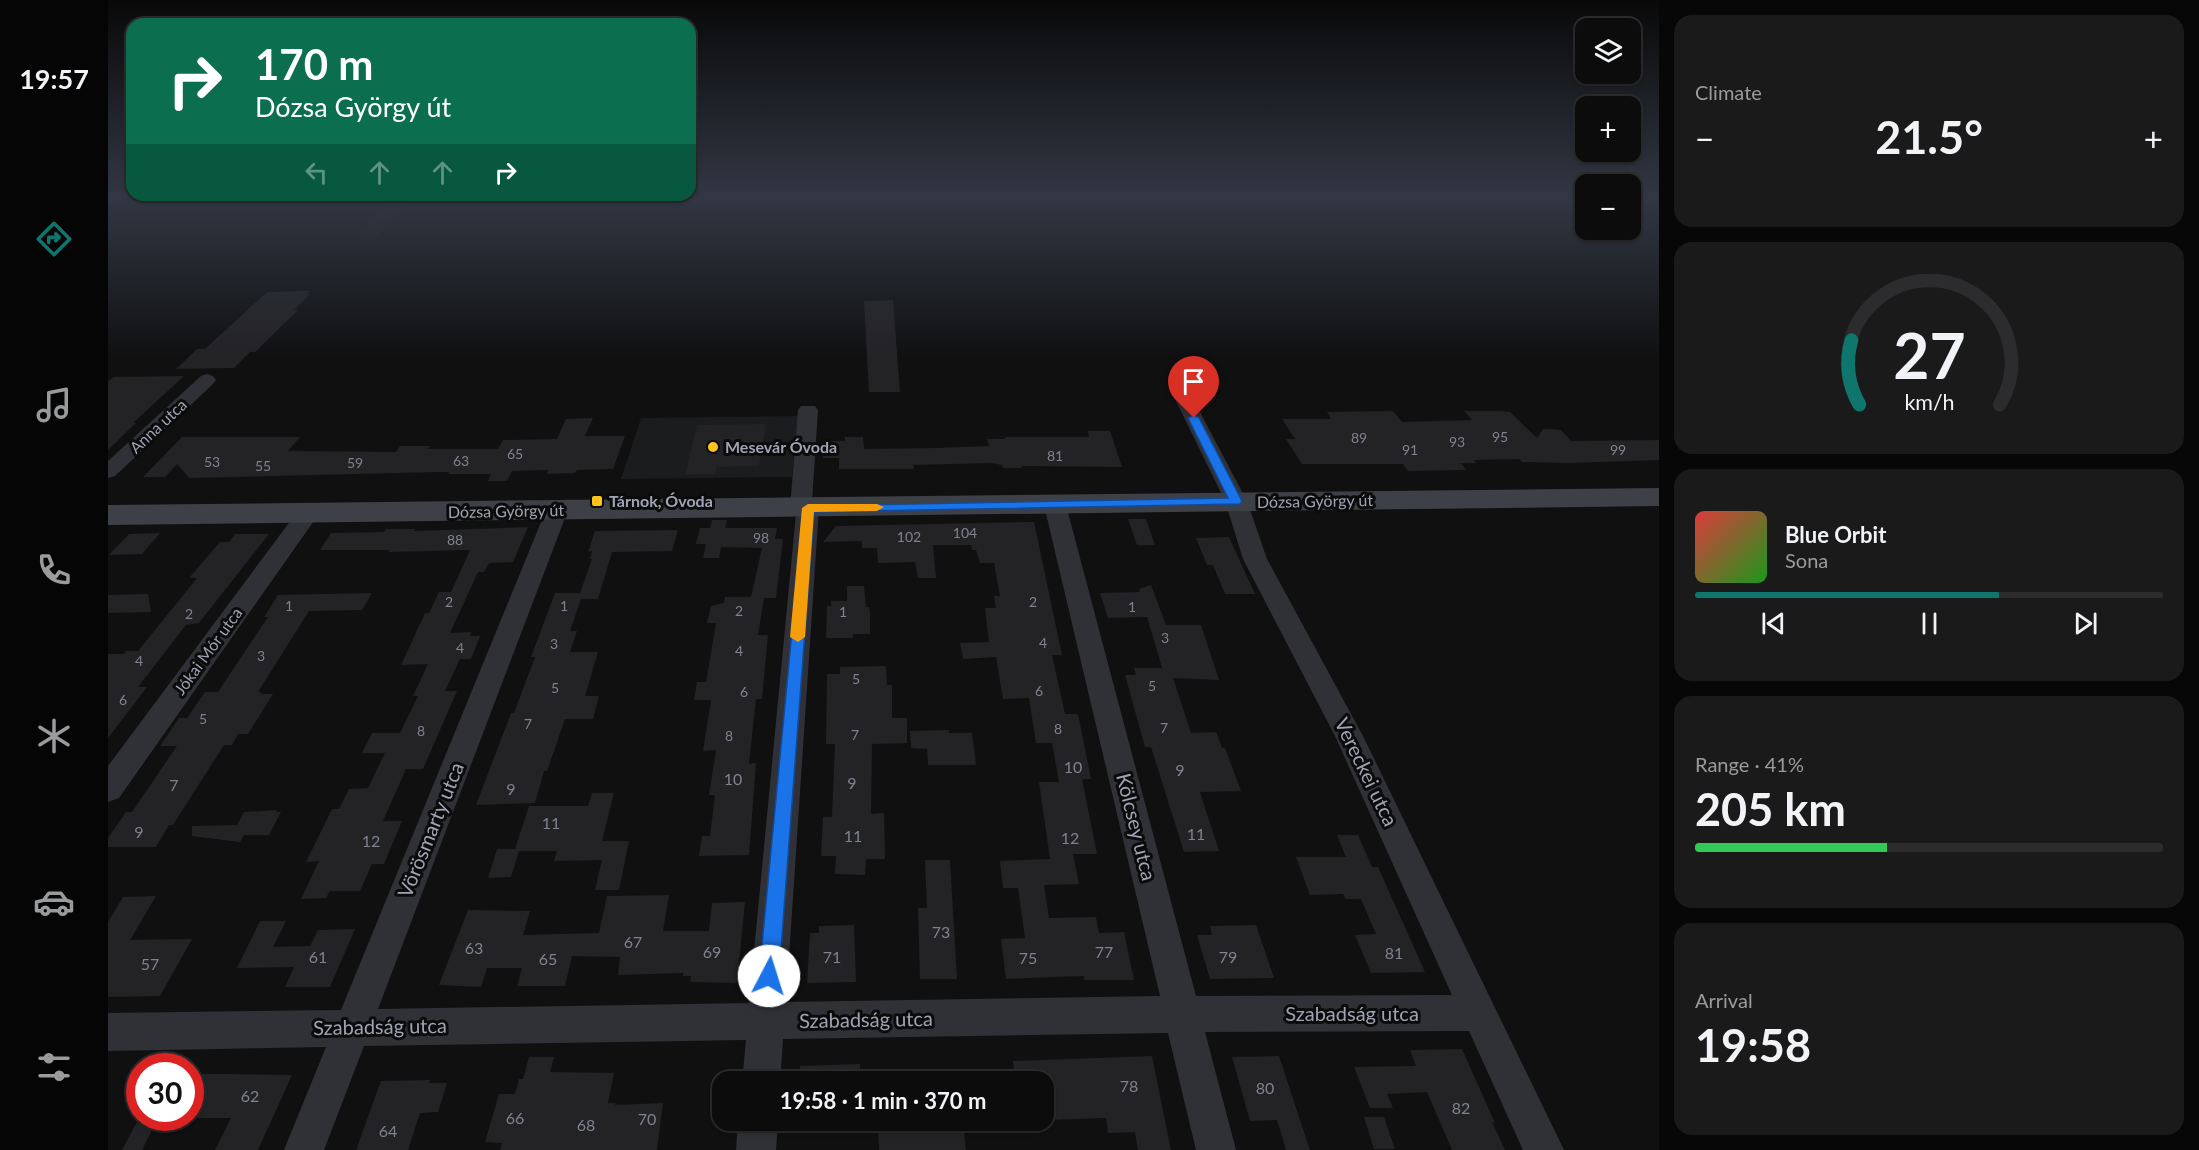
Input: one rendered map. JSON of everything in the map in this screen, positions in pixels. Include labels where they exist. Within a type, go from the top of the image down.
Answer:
[{"type":"street","name":"Anna utca","points":[[108,472],[207,380]]},
{"type":"street","name":"Vereckei utca","points":[[1183,397],[1236,501],[1255,559],[1349,736],[1544,1150]]},
{"type":"street","points":[[762,1071],[804,508],[808,410]]},
{"type":"street","name":"Dózsa György út","points":[[108,515],[1659,497]]},
{"type":"street","name":"Kölcsey utca","points":[[1055,505],[1216,1150]]},
{"type":"street","name":"Vörösmarty utca","points":[[304,1150],[557,510]]},
{"type":"street","name":"Jókai Mór utca","points":[[108,789],[308,513]]},
{"type":"street","name":"Szabadság utca","points":[[108,1032],[1183,1014],[1479,1013]]},
{"type":"street","points":[[756,1150],[757,1131]]},
{"type":"shaded area","name":"Mesevár Óvoda","points":[[798,416],[792,477],[621,479],[641,418]]},
{"type":"building","points":[[310,291],[306,294],[310,294],[294,310],[298,310],[255,352],[250,352],[234,368],[176,369],[197,349],[205,349],[267,292]]},
{"type":"building","points":[[893,300],[900,392],[869,392],[864,301]]},
{"type":"building","points":[[184,376],[133,423],[136,423],[108,450],[108,381],[114,377]]},
{"type":"building","points":[[1393,411],[1402,422],[1472,420],[1464,411],[1510,412],[1537,438],[1543,429],[1551,429],[1561,430],[1571,441],[1659,440],[1659,460],[1570,463],[1522,462],[1519,459],[1474,460],[1476,463],[1460,463],[1467,470],[1408,471],[1403,464],[1302,464],[1286,439],[1295,439],[1282,419],[1331,419],[1327,412]]},
{"type":"building","points":[[593,418],[585,436],[625,436],[613,469],[547,474],[548,470],[512,471],[507,481],[488,481],[491,474],[448,474],[449,472],[189,478],[177,464],[165,477],[143,477],[182,437],[300,437],[288,451],[396,452],[400,446],[430,446],[428,449],[498,449],[503,440],[557,439],[566,419]]},
{"type":"building","points":[[766,424],[759,466],[717,467],[715,474],[685,475],[697,425]]},
{"type":"building","points":[[1088,431],[1110,431],[1122,467],[1021,466],[1022,468],[1003,468],[1002,465],[991,463],[913,465],[914,469],[839,469],[839,458],[823,458],[823,441],[845,441],[845,437],[863,437],[864,449],[937,448],[989,446],[987,439],[1005,439],[1005,437],[1089,437]]},
{"type":"building","points":[[1128,519],[1146,519],[1155,545],[1137,545]]},
{"type":"building","points":[[712,520],[727,520],[725,528],[777,528],[775,539],[783,539],[776,598],[764,598],[758,635],[768,635],[762,699],[756,699],[749,764],[756,763],[749,855],[699,856],[702,836],[710,836],[715,795],[709,795],[716,750],[703,751],[711,700],[694,700],[697,682],[706,682],[716,623],[707,623],[711,606],[724,603],[725,597],[751,597],[762,548],[721,547],[719,558],[703,558],[706,544],[696,544],[700,528],[710,528]]},
{"type":"building","points":[[1034,522],[1062,655],[1052,655],[1065,714],[1078,714],[1091,779],[1082,779],[1097,854],[1073,854],[1079,884],[1044,885],[1049,918],[1096,917],[1099,933],[1124,932],[1134,980],[1084,980],[1084,976],[1006,979],[1001,939],[1025,938],[1018,888],[1003,888],[1000,861],[1050,859],[1039,782],[1059,782],[1052,743],[1036,743],[1029,698],[1003,699],[996,657],[963,659],[960,643],[989,642],[985,608],[996,608],[994,596],[1000,596],[994,563],[980,563],[976,550],[972,550],[971,545],[933,545],[936,578],[918,578],[915,562],[878,563],[877,548],[862,548],[862,541],[823,542],[836,526]]},
{"type":"building","points":[[528,527],[513,562],[489,563],[484,572],[478,572],[450,633],[471,632],[470,636],[480,636],[471,659],[460,659],[445,691],[457,691],[423,769],[406,769],[383,821],[402,821],[384,864],[372,864],[360,891],[330,891],[326,898],[301,899],[319,861],[306,862],[332,809],[339,809],[349,789],[368,788],[385,753],[362,753],[372,733],[400,733],[418,696],[413,696],[428,664],[401,665],[425,613],[429,613],[439,592],[451,592],[470,550],[388,552],[390,550],[320,550],[331,533],[384,532],[386,529],[415,529],[414,531]]},
{"type":"building","points":[[678,530],[672,551],[612,552],[598,599],[581,599],[570,631],[577,631],[570,652],[598,652],[585,696],[599,696],[593,719],[565,719],[547,771],[544,771],[535,803],[476,805],[535,657],[531,657],[555,593],[580,593],[592,559],[590,559],[592,551],[588,552],[595,531]]},
{"type":"building","points":[[160,533],[142,554],[109,555],[129,534]]},
{"type":"building","points":[[235,534],[269,534],[199,623],[186,625],[138,687],[147,687],[108,738],[108,654],[138,651],[197,578],[189,578],[220,542],[229,542]]},
{"type":"building","points":[[1229,537],[1255,594],[1225,594],[1213,565],[1207,565],[1196,538]]},
{"type":"building","points":[[1151,585],[1166,625],[1201,625],[1219,680],[1173,678],[1191,733],[1216,732],[1222,748],[1225,748],[1241,791],[1200,792],[1219,851],[1184,852],[1151,747],[1145,747],[1125,675],[1136,675],[1134,668],[1162,668],[1147,617],[1108,618],[1100,593],[1140,592],[1139,589]]},
{"type":"building","points":[[847,586],[864,586],[866,607],[869,607],[870,612],[870,634],[853,634],[853,638],[826,638],[827,606],[831,606],[831,601],[847,601]]},
{"type":"building","points":[[372,593],[362,610],[309,611],[258,692],[273,694],[248,734],[238,734],[232,745],[224,745],[173,825],[169,825],[156,847],[108,847],[108,838],[126,812],[132,812],[177,746],[160,746],[179,718],[187,718],[205,692],[218,692],[268,617],[264,617],[278,595]]},
{"type":"building","points":[[148,594],[151,612],[108,613],[108,595]]},
{"type":"building","points":[[886,666],[887,685],[892,685],[892,718],[907,718],[907,743],[872,744],[871,814],[884,813],[885,859],[866,859],[865,875],[835,874],[836,856],[821,856],[823,817],[832,817],[835,744],[826,744],[827,674],[840,674],[840,667]]},
{"type":"building","points":[[949,730],[949,733],[972,733],[976,765],[928,765],[927,749],[911,748],[910,731]]},
{"type":"building","points":[[592,793],[614,793],[602,841],[629,841],[619,890],[595,890],[602,860],[554,861],[557,851],[519,851],[511,877],[488,878],[497,849],[515,849],[529,806],[588,806]]},
{"type":"building","points":[[277,810],[276,812],[281,812],[269,835],[244,835],[240,842],[192,836],[192,826],[237,825],[244,812]]},
{"type":"building","points":[[1337,835],[1358,835],[1372,867],[1378,867],[1425,972],[1371,973],[1355,935],[1376,934],[1361,899],[1346,899],[1343,894],[1310,895],[1296,857],[1346,857]]},
{"type":"building","points":[[925,860],[950,860],[957,979],[920,979],[918,908],[927,908]]},
{"type":"building","points":[[669,895],[663,931],[709,931],[712,903],[745,902],[737,983],[690,982],[691,976],[683,976],[683,973],[618,975],[620,957],[572,956],[565,986],[517,986],[522,968],[487,968],[481,987],[439,985],[468,910],[530,911],[523,935],[599,933],[607,896]]},
{"type":"building","points":[[156,896],[130,940],[192,939],[160,996],[108,997],[108,922],[123,897]]},
{"type":"building","points":[[260,921],[286,921],[273,947],[310,946],[318,930],[355,929],[330,987],[285,987],[294,967],[237,968]]},
{"type":"building","points":[[854,925],[856,982],[807,983],[810,933],[819,933],[819,926]]},
{"type":"building","points":[[1256,925],[1274,978],[1210,979],[1197,935],[1212,935],[1210,926]]},
{"type":"building","points":[[1462,1049],[1505,1150],[1452,1150],[1427,1092],[1387,1094],[1393,1108],[1370,1108],[1354,1067],[1416,1066],[1410,1050]]},
{"type":"building","points":[[1152,1056],[1171,1150],[1138,1150],[1135,1132],[1108,1133],[1106,1118],[1054,1120],[1054,1071],[1014,1071],[1013,1061]]},
{"type":"building","points":[[1279,1056],[1310,1150],[1286,1150],[1277,1120],[1250,1121],[1232,1057]]},
{"type":"building","points":[[529,1057],[554,1057],[550,1072],[614,1073],[608,1103],[616,1103],[615,1105],[663,1103],[657,1150],[500,1150],[502,1143],[485,1142],[499,1094],[515,1094],[519,1079],[523,1079]]},
{"type":"building","points":[[860,1064],[860,1071],[800,1071],[800,1066]]},
{"type":"building","points":[[204,1074],[292,1075],[258,1150],[215,1150],[231,1118],[204,1118]]},
{"type":"building","points":[[430,1080],[429,1083],[447,1083],[438,1112],[420,1113],[408,1150],[356,1150],[381,1081]]},
{"type":"building","points":[[1364,1117],[1384,1117],[1395,1149],[1374,1149]]},
{"type":"building","points":[[132,1131],[152,1131],[142,1150],[122,1150]]},
{"type":"building","points":[[878,1131],[964,1131],[966,1150],[879,1150]]},
{"type":"slow traffic","points":[[798,637],[808,508],[877,507]]},
{"type":"place","name":"Mesevár Óvoda","points":[[713,447]]},
{"type":"place","name":"Tárnok, Óvoda","points":[[597,501]]},
{"type":"route","points":[[769,976],[808,508],[1236,501],[1194,418]]}]
